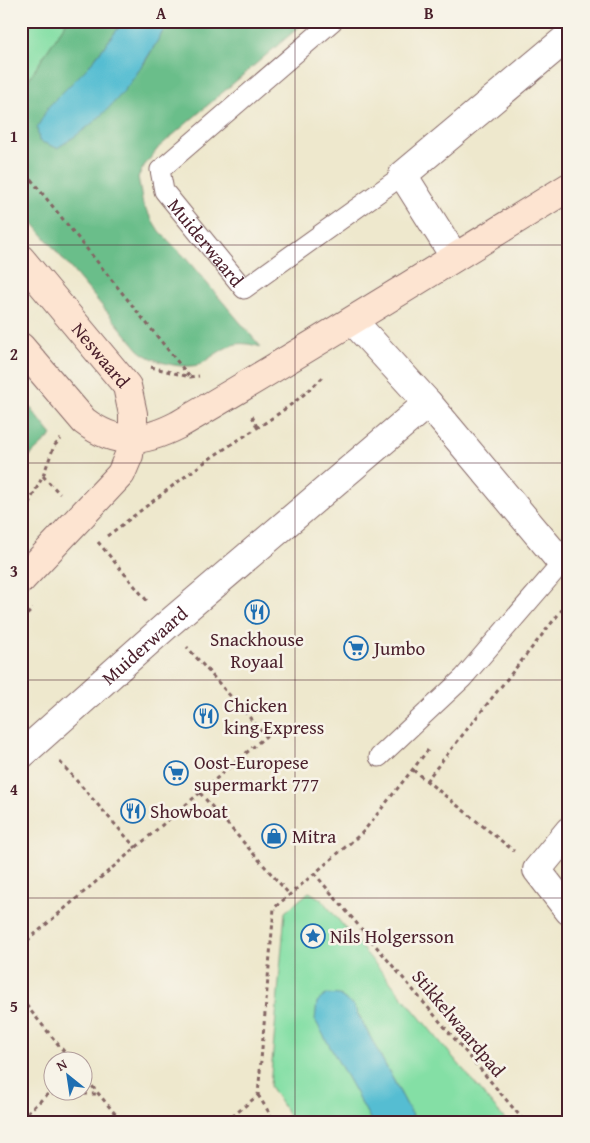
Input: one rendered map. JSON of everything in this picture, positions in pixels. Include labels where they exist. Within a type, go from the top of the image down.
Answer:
[{"type":"main road","points":[[21,347],[84,421],[100,431],[131,440],[154,436],[178,425],[352,321],[454,256],[569,187]]},
{"type":"main road","name":"Neswaard","points":[[21,259],[126,386],[133,414],[131,440]]},
{"type":"main road","points":[[21,580],[115,482],[126,464],[131,440]]},
{"type":"street","name":"Muiderwaard","points":[[403,175],[569,36]]},
{"type":"street","points":[[403,175],[454,256]]},
{"type":"street","points":[[352,321],[428,403],[562,563]]},
{"type":"street","name":"Muiderwaard","points":[[31,746],[168,625],[428,403]]},
{"type":"street","points":[[569,831],[537,870],[569,911]]},
{"type":"lane","name":"Muiderwaard","points":[[333,21],[160,170],[164,191],[244,288],[403,175]]},
{"type":"lane","points":[[378,757],[463,678],[562,563]]},
{"type":"path","points":[[21,27],[25,21]]},
{"type":"path","points":[[21,167],[190,376]]},
{"type":"path","points":[[92,550],[98,543],[205,462],[258,429],[314,386],[327,373]]},
{"type":"path","points":[[21,518],[43,476]]},
{"type":"path","points":[[21,946],[266,736],[98,543]]},
{"type":"path","points":[[426,781],[569,601]]},
{"type":"path","points":[[21,620],[35,606]]},
{"type":"path","points":[[274,1122],[258,1095],[274,908],[363,832],[432,745]]},
{"type":"path","points":[[31,746],[136,848]]},
{"type":"path","points":[[413,770],[537,870]]},
{"type":"path","points":[[200,793],[289,894]]},
{"type":"path","name":"Stikkelwaardpad","points":[[314,873],[525,1122]]},
{"type":"path","points":[[21,999],[63,1050]]},
{"type":"path","points":[[92,1086],[122,1122]]},
{"type":"path","points":[[21,1118],[48,1094],[99,1094]]},
{"type":"path","points":[[226,1122],[258,1095]]},
{"type":"green space","points":[[33,21],[67,21],[21,91],[21,40]]},
{"type":"green space","points":[[67,21],[124,21],[89,66],[142,67],[169,21],[306,21],[159,147],[138,177],[143,205],[159,231],[183,255],[261,347],[234,344],[201,364],[191,366],[167,364],[151,358],[139,350],[21,209],[21,91]]},
{"type":"green space","points":[[21,396],[52,435],[21,464]]},
{"type":"green space","points":[[309,892],[321,899],[507,1122],[416,1122],[353,1005],[339,995],[316,1020],[372,1122],[293,1122],[270,1086],[285,912]]},
{"type":"water","points":[[124,21],[169,21],[146,60],[122,93],[94,121],[57,148],[39,141],[37,128],[48,107],[89,66]]},
{"type":"water","points":[[327,994],[339,995],[353,1005],[416,1122],[372,1122],[315,1020],[317,1002]]},
{"type":"place","name":"Snackhouse Royaal","points":[[257,612]]},
{"type":"place","name":"Jumbo","points":[[356,648]]},
{"type":"place","name":"Chicken king Express","points":[[206,716]]},
{"type":"place","name":"Oost-Europese supermarkt 777","points":[[176,773]]},
{"type":"place","name":"Showboat","points":[[133,811]]},
{"type":"place","name":"Mitra","points":[[274,836]]},
{"type":"place","name":"Nils Holgersson","points":[[313,936]]}]
